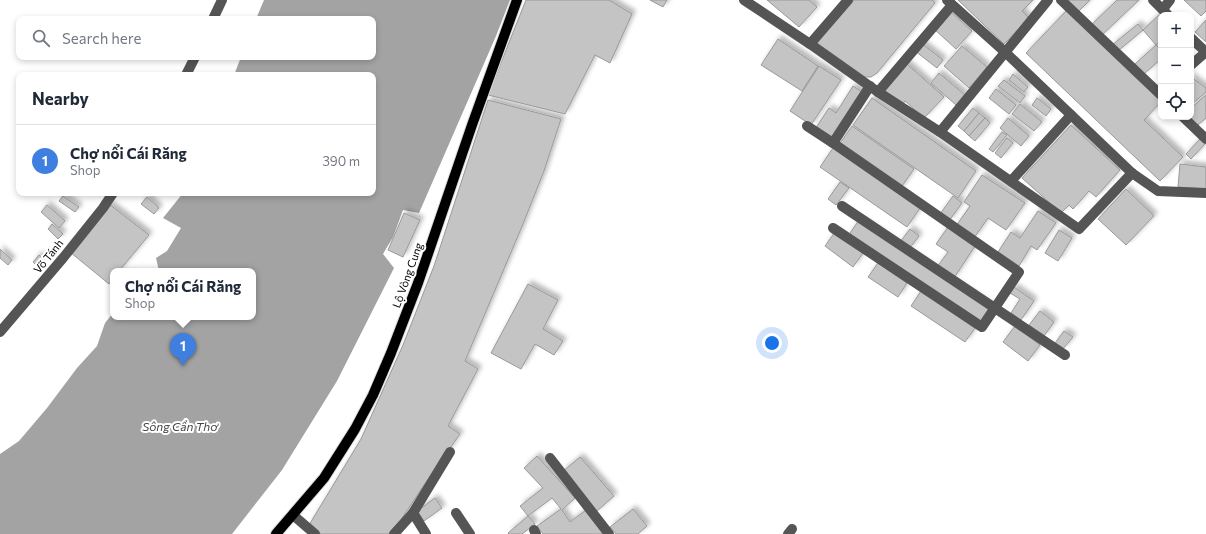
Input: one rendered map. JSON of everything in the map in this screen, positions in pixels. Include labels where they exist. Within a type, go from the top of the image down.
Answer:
[{"type":"main road","name":"Lộ Vòng Cung","points":[[276,534],[324,478],[355,429],[373,395],[418,283],[472,125],[517,0]]},
{"type":"street","points":[[214,16],[222,0]]},
{"type":"street","points":[[744,0],[874,89],[940,132],[1079,229],[1132,173]]},
{"type":"street","points":[[810,44],[848,0]]},
{"type":"street","points":[[940,132],[1048,0]]},
{"type":"street","points":[[1061,0],[1158,92]]},
{"type":"street","points":[[1153,0],[1166,12],[1170,0]]},
{"type":"street","points":[[833,143],[874,89],[950,2],[1005,52],[1132,173],[1158,191],[1206,193]]},
{"type":"street","points":[[1194,41],[1206,52],[1194,62]]},
{"type":"street","points":[[188,72],[194,60]]},
{"type":"street","points":[[1011,181],[1071,115]]},
{"type":"street","points":[[1186,120],[1206,139]]},
{"type":"street","points":[[807,126],[1019,272],[982,328],[832,228]]},
{"type":"street","name":"Võ Tánh","points":[[0,332],[63,258],[111,196]]},
{"type":"street","points":[[842,206],[1065,355]]},
{"type":"street","points":[[394,534],[413,513],[450,452]]},
{"type":"street","points":[[550,458],[609,534]]},
{"type":"street","points":[[413,513],[426,534]]},
{"type":"street","points":[[456,513],[470,534]]},
{"type":"street","points":[[293,515],[315,534]]},
{"type":"water","name":"Sông Cần Thơ","points":[[264,0],[510,0],[496,36],[419,213],[403,210],[393,237],[383,254],[394,268],[337,381],[282,470],[232,534],[0,534],[0,454],[19,441],[47,408],[77,368],[97,346],[105,323],[110,317],[110,320],[256,320],[256,268],[158,268],[156,258],[167,251],[181,228],[163,218],[181,196],[376,196],[376,72],[235,72],[240,60],[376,60],[376,16],[257,16]]},
{"type":"building","points":[[526,0],[609,0],[632,14],[610,63],[595,55],[565,114],[488,95]]},
{"type":"building","points":[[650,0],[667,0],[663,7]]},
{"type":"building","points":[[767,0],[809,0],[817,7],[799,27]]},
{"type":"building","points":[[854,0],[932,0],[935,3],[877,73],[871,77],[865,77],[817,43]]},
{"type":"building","points":[[958,0],[1033,0],[1022,11],[1029,18],[1004,44]]},
{"type":"building","points":[[1067,0],[1090,0],[1079,11]]},
{"type":"building","points":[[1117,0],[1139,0],[1101,36],[1091,25]]},
{"type":"building","points":[[1184,0],[1206,0],[1206,11],[1201,16]]},
{"type":"building","points":[[1067,10],[1158,97],[1158,105],[1144,120],[1183,157],[1160,181],[1026,53]]},
{"type":"building","points":[[950,11],[972,31],[956,49],[934,29]]},
{"type":"building","points":[[1158,16],[1158,43],[1156,45],[1143,30]]},
{"type":"building","points":[[1206,20],[1206,42],[1195,32]]},
{"type":"building","points":[[1138,24],[1143,30],[1118,51],[1112,45]]},
{"type":"building","points":[[778,39],[818,66],[802,91],[761,65]]},
{"type":"building","points":[[921,43],[943,60],[937,68],[915,51]]},
{"type":"building","points":[[1156,45],[1158,47],[1158,62],[1144,74],[1135,64]]},
{"type":"building","points":[[962,46],[987,67],[969,88],[944,66]]},
{"type":"building","points":[[906,63],[944,97],[924,118],[905,101],[903,104],[882,89]]},
{"type":"building","points":[[819,66],[841,80],[811,125],[790,111]]},
{"type":"building","points":[[939,73],[965,95],[956,105],[931,83]]},
{"type":"building","points":[[1013,74],[1028,87],[1024,92],[1009,80]]},
{"type":"building","points":[[1194,79],[1206,88],[1206,92],[1194,102]]},
{"type":"building","points":[[1004,80],[1025,96],[1020,103],[998,86]]},
{"type":"building","points":[[853,86],[865,94],[834,141],[815,129],[829,108],[836,113]]},
{"type":"building","points":[[996,89],[1016,105],[1009,114],[989,98]]},
{"type":"building","points":[[1206,95],[1206,118],[1197,126],[1191,120],[1194,120],[1194,105]]},
{"type":"building","points":[[872,98],[976,171],[958,198],[853,125]]},
{"type":"building","points":[[1037,98],[1051,109],[1046,116],[1032,105]]},
{"type":"building","points":[[488,100],[561,119],[544,171],[523,224],[465,361],[478,369],[448,426],[460,434],[395,529],[390,534],[321,534],[309,525],[361,439],[403,345],[434,266]]},
{"type":"building","points":[[1020,104],[1042,122],[1034,131],[1012,114]]},
{"type":"building","points":[[973,108],[979,113],[964,131],[958,126]]},
{"type":"building","points":[[979,113],[985,118],[969,136],[964,131]]},
{"type":"building","points":[[985,118],[990,123],[975,141],[969,136]]},
{"type":"building","points":[[1008,118],[1029,136],[1021,146],[1000,128]]},
{"type":"building","points":[[1071,125],[1120,170],[1096,197],[1089,191],[1073,209],[1069,205],[1061,213],[1022,178]]},
{"type":"building","points":[[852,126],[914,169],[900,189],[838,146]]},
{"type":"building","points":[[1002,132],[1007,135],[993,152],[989,149]]},
{"type":"building","points":[[1007,138],[1013,143],[1001,158],[995,153]]},
{"type":"building","points":[[1200,139],[1205,144],[1191,159],[1186,154]]},
{"type":"building","points":[[833,148],[920,208],[907,227],[820,167]]},
{"type":"building","points":[[1180,164],[1206,167],[1206,189],[1178,187]]},
{"type":"building","points":[[982,175],[1025,203],[1006,230],[988,218],[974,238],[956,226],[970,206],[964,202]]},
{"type":"building","points":[[840,182],[849,188],[836,205],[828,199]]},
{"type":"building","points":[[1126,189],[1154,216],[1126,245],[1098,219]]},
{"type":"building","points":[[63,196],[79,207],[75,212],[59,201]]},
{"type":"building","points":[[953,196],[962,203],[949,221],[940,214]]},
{"type":"building","points":[[147,197],[159,208],[154,214],[141,204]]},
{"type":"building","points":[[109,204],[149,235],[122,268],[110,268],[109,284],[70,252]]},
{"type":"building","points":[[47,205],[65,221],[59,228],[41,212]]},
{"type":"building","points":[[1038,211],[1056,223],[1037,250],[1031,246],[1019,266],[998,252],[1011,232],[1020,238]]},
{"type":"building","points":[[404,213],[420,220],[403,257],[388,250]]},
{"type":"building","points":[[859,220],[990,307],[979,323],[848,236]]},
{"type":"building","points":[[52,224],[63,234],[58,239],[48,229]]},
{"type":"building","points":[[948,227],[975,246],[954,278],[937,267],[948,252],[936,244]]},
{"type":"building","points":[[910,229],[919,236],[909,249],[900,242]]},
{"type":"building","points":[[1059,230],[1072,238],[1058,261],[1045,253]]},
{"type":"building","points":[[835,232],[863,253],[853,267],[825,246]]},
{"type":"building","points":[[0,249],[12,260],[8,265],[0,258]]},
{"type":"building","points":[[39,255],[43,258],[37,266],[33,262]]},
{"type":"building","points":[[878,263],[907,283],[898,297],[868,277]]},
{"type":"building","points":[[528,284],[558,300],[543,329],[563,341],[554,355],[535,344],[521,369],[491,353]]},
{"type":"building","points":[[1014,287],[1034,301],[1021,320],[1011,313],[1020,299],[1010,293]]},
{"type":"building","points":[[921,291],[975,328],[965,342],[911,306]]},
{"type":"building","points":[[1040,311],[1054,322],[1044,336],[1029,325]]},
{"type":"building","points":[[1015,326],[1040,345],[1028,361],[1003,342]]},
{"type":"building","points":[[1064,331],[1073,337],[1063,349],[1055,343]]},
{"type":"building","points":[[537,456],[575,498],[562,510],[570,522],[586,510],[604,534],[543,534],[537,526],[561,509],[552,498],[528,516],[520,506],[543,488],[524,468]]},
{"type":"building","points":[[580,457],[614,496],[596,512],[562,472]]},
{"type":"building","points":[[435,498],[442,508],[424,521],[417,511]]},
{"type":"building","points":[[633,509],[647,526],[638,534],[616,534],[610,527]]},
{"type":"building","points":[[528,516],[535,524],[522,534],[508,533]]},
{"type":"place","name":"Chợ nổi Cái Răng","points":[[183,366]]}]
